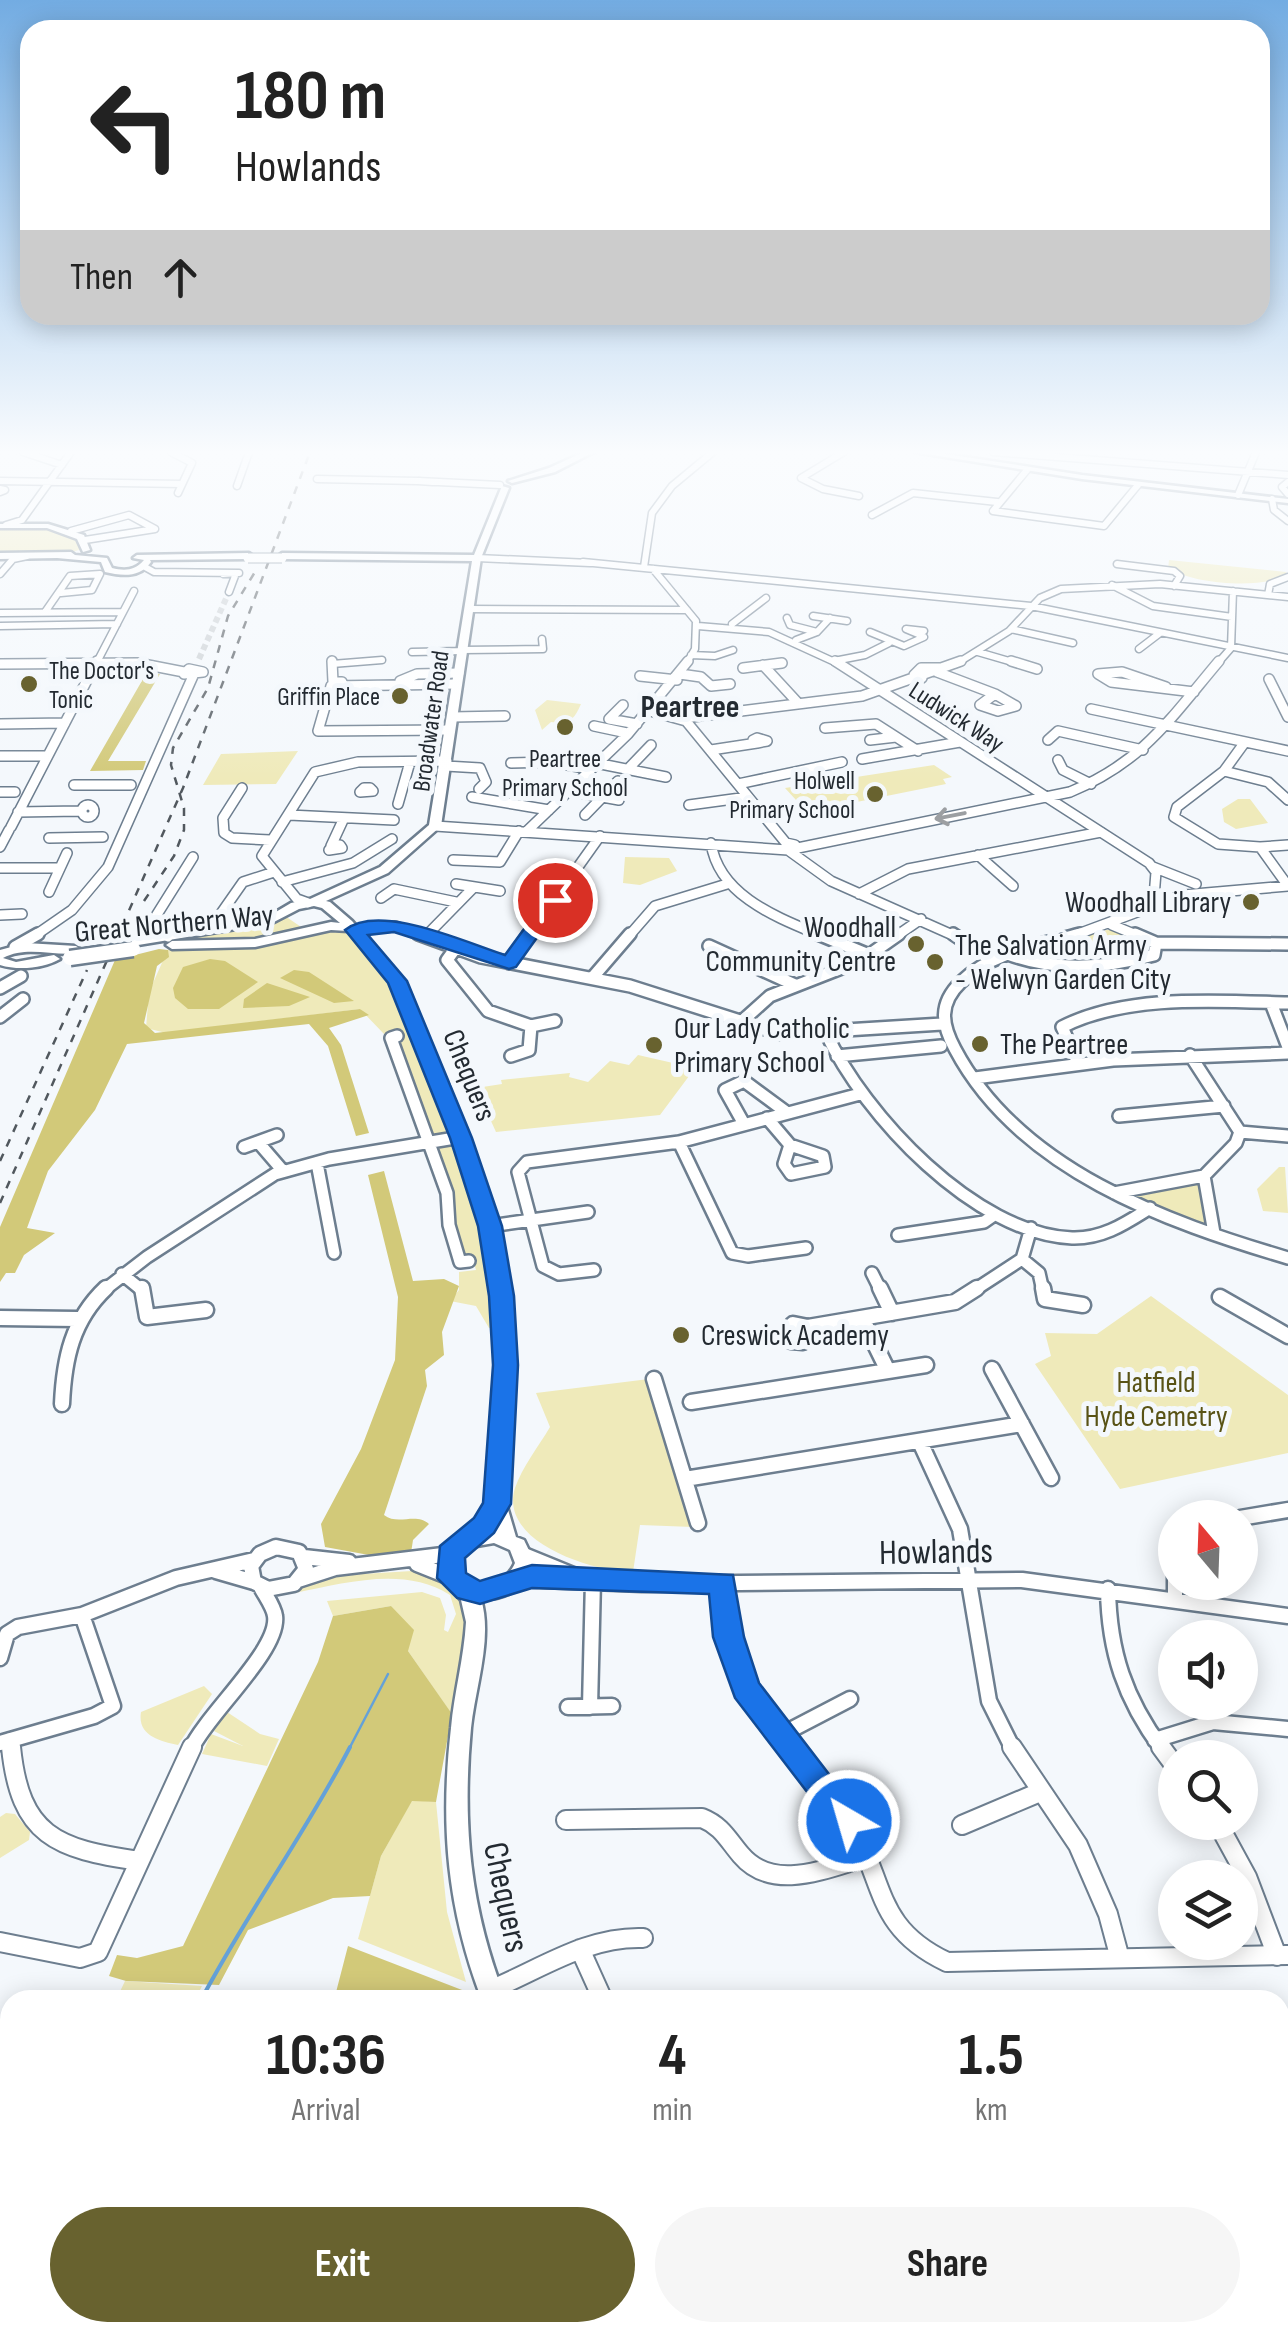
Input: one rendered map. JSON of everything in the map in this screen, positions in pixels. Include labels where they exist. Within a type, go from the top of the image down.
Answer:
[{"type":"main road","points":[[107,561],[122,566],[188,561]]},
{"type":"main road","points":[[109,561],[122,566]]},
{"type":"main road","name":"Broadwater Road","points":[[132,946],[314,909],[398,862],[435,826],[476,561]]},
{"type":"main road","points":[[314,909],[352,929]]},
{"type":"main road","name":"Great Northern Way","points":[[31,961],[132,946],[255,943],[314,909]]},
{"type":"main road","name":"Chequers","points":[[352,929],[397,981],[461,1138],[490,1226],[506,1339],[497,1504],[498,1520],[507,1539]]},
{"type":"main road","points":[[0,961],[15,947],[31,961]]},
{"type":"main road","points":[[0,961],[31,961]]},
{"type":"main road","points":[[0,976],[31,961]]},
{"type":"main road","points":[[459,1547],[485,1536],[507,1539],[524,1555],[519,1579],[498,1590],[458,1583],[459,1547],[484,1526],[497,1504]]},
{"type":"main road","name":"Chequers","points":[[458,1583],[473,1602],[475,1630],[456,1780],[455,1824],[470,1932],[490,1990]]},
{"type":"main road","name":"Chequers","points":[[475,1630],[498,1590]]},
{"type":"street","points":[[564,561],[1031,606],[1288,658]]},
{"type":"street","points":[[648,561],[649,568],[698,626],[697,646]]},
{"type":"street","points":[[1116,564],[1174,571],[1180,576],[1174,586]]},
{"type":"street","points":[[61,592],[89,592],[122,566]]},
{"type":"street","points":[[45,612],[70,576],[122,566],[228,574],[225,592]]},
{"type":"street","points":[[1268,595],[1270,584],[1288,577]]},
{"type":"street","points":[[452,860],[500,862],[523,831],[650,711],[679,677],[697,646],[787,580]]},
{"type":"street","points":[[1112,585],[1143,604],[1232,617]]},
{"type":"street","points":[[650,711],[684,718],[881,692],[919,671],[941,670],[978,652],[1011,629],[1040,598],[1060,591],[1112,585],[1174,586],[1288,597]]},
{"type":"street","points":[[0,847],[134,591]]},
{"type":"street","points":[[435,826],[787,848],[1046,798],[1091,784],[1144,750],[1231,648],[1233,591]]},
{"type":"street","points":[[469,609],[685,608]]},
{"type":"street","points":[[0,613],[124,612]]},
{"type":"street","points":[[705,616],[729,624]]},
{"type":"street","points":[[813,616],[847,620]]},
{"type":"street","points":[[787,618],[792,619],[790,625],[817,632]]},
{"type":"street","points":[[796,640],[817,632],[830,618]]},
{"type":"street","points":[[0,626],[116,624]]},
{"type":"street","name":"Ludwick Way","points":[[698,626],[756,626],[796,640],[1153,867],[1196,884]]},
{"type":"street","points":[[1011,629],[1073,643]]},
{"type":"street","points":[[870,632],[889,643],[908,646],[923,639],[918,634]]},
{"type":"street","points":[[1139,649],[1160,633]]},
{"type":"street","points":[[412,652],[543,649],[542,639]]},
{"type":"street","points":[[834,661],[889,643]]},
{"type":"street","points":[[691,655],[715,656],[732,650]]},
{"type":"street","points":[[978,652],[1037,669]]},
{"type":"street","points":[[382,660],[332,661],[333,682],[405,680],[417,674],[458,678]]},
{"type":"street","points":[[743,668],[782,663]]},
{"type":"street","points":[[0,664],[193,668],[153,763],[145,793],[98,882],[78,908],[49,932],[15,947]]},
{"type":"street","points":[[763,666],[798,702]]},
{"type":"street","points":[[941,670],[995,694]]},
{"type":"street","points":[[1166,687],[1132,674],[1098,674],[1111,682],[1194,692]]},
{"type":"street","points":[[640,676],[701,676],[712,686],[730,684]]},
{"type":"street","points":[[450,730],[318,731],[330,686],[458,678]]},
{"type":"street","points":[[1269,679],[1288,717]]},
{"type":"street","points":[[623,705],[610,719],[638,724]]},
{"type":"street","points":[[1091,709],[1288,751]]},
{"type":"street","points":[[452,716],[504,716]]},
{"type":"street","points":[[684,718],[787,848],[831,881],[921,918],[991,960]]},
{"type":"street","points":[[0,724],[65,723]]},
{"type":"street","points":[[825,728],[872,723],[918,751]]},
{"type":"street","points":[[594,726],[628,733]]},
{"type":"street","points":[[1048,740],[1058,731],[1144,750]]},
{"type":"street","points":[[870,740],[896,737]]},
{"type":"street","points":[[862,759],[960,742]]},
{"type":"street","points":[[1246,742],[1224,772],[1177,806],[1174,817],[1218,844],[1288,845]]},
{"type":"street","points":[[711,750],[757,743]]},
{"type":"street","points":[[628,769],[651,746]]},
{"type":"street","points":[[738,784],[843,763],[832,751]]},
{"type":"street","points":[[0,756],[47,756]]},
{"type":"street","points":[[1058,760],[1091,784]]},
{"type":"street","points":[[314,909],[282,882],[262,858],[315,772],[339,764],[373,762],[480,768],[486,782],[475,793],[549,810]]},
{"type":"street","points":[[362,788],[373,762]]},
{"type":"street","points":[[289,815],[395,816],[410,762]]},
{"type":"street","points":[[510,763],[550,762],[664,774]]},
{"type":"street","points":[[791,762],[806,771]]},
{"type":"street","points":[[1224,772],[1268,782],[1288,800]]},
{"type":"street","points":[[585,816],[618,781]]},
{"type":"street","points":[[74,785],[132,785]]},
{"type":"street","points":[[76,837],[100,785]]},
{"type":"street","points":[[242,788],[223,818],[224,834],[270,840]]},
{"type":"street","points":[[569,791],[619,800]]},
{"type":"street","points":[[0,792],[15,792]]},
{"type":"street","points":[[689,805],[748,797]]},
{"type":"street","points":[[18,812],[85,811]]},
{"type":"street","points":[[331,846],[344,818]]},
{"type":"street","points":[[859,894],[908,869],[1100,832]]},
{"type":"street","points":[[509,963],[600,836]]},
{"type":"street","points":[[49,838],[103,837]]},
{"type":"street","points":[[282,882],[353,864],[392,839],[376,838]]},
{"type":"street","points":[[711,843],[712,864],[727,884],[791,922],[869,955]]},
{"type":"street","points":[[1260,846],[1288,886],[1156,900],[1112,925],[991,960],[949,996],[942,1024],[976,1078],[1032,1142],[1114,1193],[1288,1258]]},
{"type":"street","points":[[49,892],[67,853]]},
{"type":"street","points":[[978,856],[1013,886]]},
{"type":"street","points":[[168,938],[156,916],[192,857]]},
{"type":"street","points":[[1153,867],[1156,900]]},
{"type":"street","points":[[0,868],[60,868]]},
{"type":"street","points":[[215,922],[245,880],[274,872]]},
{"type":"street","points":[[456,884],[500,891]]},
{"type":"street","points":[[594,977],[655,906],[727,884]]},
{"type":"street","points":[[426,937],[473,888]]},
{"type":"street","points":[[382,898],[394,889],[456,902]]},
{"type":"street","points":[[0,914],[22,914]]},
{"type":"street","points":[[741,1022],[770,996],[869,955],[921,918]]},
{"type":"street","points":[[1112,925],[1156,943],[1288,944]]},
{"type":"street","points":[[352,929],[395,926],[455,949],[509,963],[594,977],[782,1034],[942,1024]]},
{"type":"street","points":[[0,988],[31,961],[49,932]]},
{"type":"street","points":[[1008,954],[1027,960],[1086,964],[1142,959],[1154,955],[1156,943]]},
{"type":"street","points":[[709,946],[795,985]]},
{"type":"street","points":[[455,949],[447,960],[488,1011],[531,1026],[555,1022]]},
{"type":"street","points":[[0,1017],[23,1000]]},
{"type":"street","points":[[976,1078],[1078,1063],[1288,1050],[1271,1003]]},
{"type":"street","points":[[1078,1063],[1062,1030],[1073,1020],[1168,1006],[1288,1003]]},
{"type":"street","points":[[511,1056],[530,1050],[531,1026]]},
{"type":"street","points":[[826,1033],[860,1094],[959,1191],[994,1215],[1031,1228],[1100,1238],[1131,1225],[1150,1208]]},
{"type":"street","points":[[397,1036],[391,1038],[447,1193],[449,1224],[460,1262],[469,1261]]},
{"type":"street","points":[[837,1056],[941,1046]]},
{"type":"street","points":[[1190,1055],[1240,1132]]},
{"type":"street","points":[[744,1124],[725,1090],[730,1085],[753,1084],[786,1112]]},
{"type":"street","points":[[594,1270],[558,1274],[547,1271],[518,1172],[527,1162],[679,1142],[860,1094]]},
{"type":"street","points":[[1119,1116],[1224,1106]]},
{"type":"street","points":[[768,1118],[790,1145]]},
{"type":"street","points":[[1114,1193],[1204,1176],[1236,1143],[1240,1132]]},
{"type":"street","points":[[1240,1132],[1288,1136]]},
{"type":"street","points":[[244,1147],[277,1135]]},
{"type":"street","points":[[62,1404],[64,1359],[78,1319],[97,1293],[122,1274],[284,1171],[461,1138]]},
{"type":"street","points":[[258,1142],[284,1171]]},
{"type":"street","points":[[679,1142],[732,1252],[748,1256],[806,1248]]},
{"type":"street","points":[[317,1163],[334,1253]]},
{"type":"street","points":[[1204,1176],[1214,1233]]},
{"type":"street","points":[[490,1226],[588,1212]]},
{"type":"street","points":[[898,1235],[984,1222],[994,1215]]},
{"type":"street","points":[[808,1327],[954,1302],[1022,1259],[1031,1228]]},
{"type":"street","points":[[1022,1259],[1039,1274],[1044,1299],[1055,1304],[1083,1305]]},
{"type":"street","points":[[872,1273],[892,1313]]},
{"type":"street","points":[[122,1274],[143,1290],[147,1317],[206,1310]]},
{"type":"street","points":[[1220,1296],[1285,1328]]},
{"type":"street","points":[[0,1318],[78,1319]]},
{"type":"street","points":[[862,1318],[888,1372]]},
{"type":"street","points":[[677,1404],[926,1365]]},
{"type":"street","points":[[992,1369],[1052,1478]]},
{"type":"street","points":[[654,1379],[677,1404],[685,1479],[698,1523]]},
{"type":"street","points":[[685,1479],[1022,1424]]},
{"type":"street","points":[[920,1442],[960,1529],[989,1700],[1003,1734],[1078,1845],[1108,1914],[1120,1955]]},
{"type":"street","points":[[1258,1515],[1288,1510]]},
{"type":"street","points":[[0,1658],[12,1630],[82,1615],[176,1578],[254,1560],[267,1550],[284,1547],[304,1557],[353,1564],[408,1562],[459,1547]]},
{"type":"street","name":"Howlands","points":[[524,1555],[588,1580]]},
{"type":"street","points":[[0,1942],[80,1958],[93,1956],[200,1727],[222,1696],[267,1650],[276,1614],[306,1569],[304,1557]]},
{"type":"street","points":[[254,1560],[250,1572],[276,1614]]},
{"type":"street","points":[[408,1562],[458,1583]]},
{"type":"street","points":[[212,1570],[277,1589],[353,1564]]},
{"type":"street","name":"Howlands","points":[[519,1579],[723,1584],[1037,1581],[1158,1597]]},
{"type":"street","points":[[588,1580],[590,1706]]},
{"type":"street","points":[[723,1584],[734,1661],[756,1706],[849,1821],[897,1930],[932,1956],[973,1963],[1120,1955],[1283,1956],[1227,1840]]},
{"type":"street","points":[[1108,1589],[1111,1656],[1131,1709],[1158,1744]]},
{"type":"street","name":"Howlands","points":[[1181,1600],[1288,1616]]},
{"type":"street","points":[[82,1615],[113,1706],[5,1742],[20,1801],[51,1836],[86,1852],[139,1862]]},
{"type":"street","points":[[779,1736],[850,1698]]},
{"type":"street","points":[[568,1706],[612,1706]]},
{"type":"street","points":[[1155,1740],[1212,1722],[1288,1729]]},
{"type":"street","points":[[962,1825],[1040,1792]]},
{"type":"street","points":[[566,1820],[702,1818],[718,1825],[747,1862],[768,1875],[792,1875],[866,1857]]},
{"type":"street","points":[[501,1990],[580,1948],[624,1936],[643,1938]]},
{"type":"street","points":[[580,1948],[599,1990]]},
{"type":"green space","points":[[1169,561],[1182,561],[1286,572],[1287,576],[1260,582],[1210,581],[1168,569]]},
{"type":"green space","points":[[547,700],[581,704],[570,720],[551,722],[542,730],[535,710]]},
{"type":"green space","points":[[298,751],[276,784],[203,785],[221,754]]},
{"type":"green space","points":[[934,765],[952,777],[943,779],[946,784],[807,812],[785,788]]},
{"type":"green space","points":[[1238,799],[1250,799],[1268,823],[1236,829],[1224,822],[1222,809]]},
{"type":"green space","points":[[625,857],[669,858],[677,871],[640,885],[623,883]]},
{"type":"green space","points":[[285,916],[307,931],[255,941],[159,941]]},
{"type":"green space","points":[[333,929],[355,936],[392,980],[433,1077],[451,1129],[447,1136],[429,1135],[396,1042],[402,1040],[399,1033],[384,1034],[360,1009],[166,1033],[146,1028],[149,992],[169,947],[272,943]]},
{"type":"green space","points":[[1111,929],[1153,949],[1142,958],[1051,962],[1019,952]]},
{"type":"green space","points":[[638,1055],[695,1068],[660,1115],[496,1132],[476,1088],[502,1084],[501,1080],[570,1073],[569,1077],[588,1082],[610,1061],[629,1065]]},
{"type":"green space","points":[[446,1144],[458,1148],[483,1228],[500,1329],[489,1328],[476,1306],[450,1301],[459,1290],[459,1272],[476,1270],[472,1257],[463,1257],[435,1148]]},
{"type":"green space","points":[[1279,1167],[1285,1167],[1288,1213],[1263,1211],[1257,1189]]},
{"type":"green space","points":[[1200,1182],[1209,1224],[1205,1225],[1126,1192]]},
{"type":"green space","name":"Hatfield Hyde Cemetry","points":[[1151,1296],[1288,1395],[1288,1453],[1120,1489],[1035,1364],[1051,1356],[1045,1333],[1097,1334]]},
{"type":"green space","points":[[649,1379],[693,1527],[640,1525],[633,1572],[596,1567],[553,1551],[521,1524],[514,1507],[518,1480],[550,1427],[536,1393]]},
{"type":"green space","points":[[428,1570],[466,1603],[464,1656],[451,1713],[408,1651],[391,1606],[333,1616],[327,1601],[422,1592],[440,1598],[446,1615],[444,1630],[448,1632],[456,1614],[450,1595],[432,1586],[394,1579],[295,1593],[314,1577]]},
{"type":"green space","points":[[204,1686],[212,1694],[178,1745],[157,1739],[142,1726],[141,1712]]},
{"type":"green space","points":[[227,1712],[260,1734],[279,1739],[267,1766],[202,1754],[211,1734],[243,1746],[214,1731]]},
{"type":"green space","points":[[412,1800],[436,1802],[447,1912],[466,1982],[358,1939],[381,1856]]},
{"type":"green space","points":[[15,1814],[30,1832],[29,1840],[0,1858],[0,1817]]},
{"type":"green space","points":[[125,1981],[202,1986],[200,1990],[121,1990]]},
{"type":"shaded area","points":[[147,672],[160,674],[108,761],[146,761],[143,770],[90,771]]},
{"type":"shaded area","points":[[168,950],[169,957],[157,966],[144,1023],[155,1033],[360,1009],[369,1015],[329,1028],[341,1045],[369,1133],[356,1136],[328,1046],[309,1024],[127,1044],[95,1110],[48,1171],[27,1228],[55,1233],[24,1255],[15,1273],[6,1273],[0,1282],[0,1227],[115,960]]},
{"type":"shaded area","points":[[210,959],[225,961],[258,982],[219,1009],[188,1009],[175,998],[173,988],[183,967]]},
{"type":"shaded area","points":[[294,970],[309,972],[354,1001],[334,1003],[280,978]]},
{"type":"shaded area","points":[[267,983],[310,997],[289,1006],[243,1008],[244,999]]},
{"type":"shaded area","points":[[384,1171],[413,1281],[444,1279],[459,1286],[442,1332],[444,1355],[425,1370],[427,1386],[384,1515],[429,1524],[413,1540],[411,1553],[380,1557],[325,1547],[321,1524],[361,1449],[395,1360],[398,1297],[368,1175]]},
{"type":"shaded area","points":[[391,1606],[414,1630],[408,1651],[452,1714],[436,1802],[412,1801],[381,1856],[370,1896],[333,1898],[248,1930],[219,1985],[126,1981],[109,1976],[117,1955],[137,1958],[183,1946],[318,1662],[333,1616]]},
{"type":"shaded area","points":[[348,1946],[462,1990],[337,1990]]},
{"type":"waterway","points":[[349,1749],[388,1674]]},
{"type":"waterway","points":[[207,1990],[350,1747]]},
{"type":"tunnel","points":[[199,659],[229,592]]},
{"type":"railway","points":[[180,795],[269,561]]},
{"type":"railway","points":[[180,795],[171,765],[173,748],[208,688],[228,616],[258,567]]},
{"type":"railway","points":[[0,1203],[180,795]]},
{"type":"railway","points":[[144,901],[174,856],[184,830],[180,795]]},
{"type":"railway","points":[[0,1161],[87,970]]},
{"type":"place","name":"The Doctor's Tonic","points":[[29,684]]},
{"type":"place","name":"Griffin Place","points":[[400,696]]},
{"type":"place","name":"Peartree Primary School","points":[[565,727]]},
{"type":"place","name":"Holwell Primary School","points":[[875,794]]},
{"type":"place","name":"Woodhall Library","points":[[1251,902]]},
{"type":"place","name":"Woodhall Community Centre","points":[[916,944]]},
{"type":"place","name":"The Salvation Army - Welwyn Garden City","points":[[935,962]]},
{"type":"place","name":"The Peartree","points":[[980,1044]]},
{"type":"place","name":"Our Lady Catholic Primary School","points":[[654,1045]]},
{"type":"place","name":"Creswick Academy","points":[[681,1335]]},
{"type":"district","name":"Peartree","points":[[690,706]]},
{"type":"route","points":[[555,900],[509,963],[455,949],[395,926],[354,930],[397,981],[461,1138],[490,1226],[502,1296],[506,1365],[503,1464],[497,1504],[478,1533],[450,1554],[452,1578],[461,1587],[480,1592],[498,1590],[532,1577],[723,1584],[728,1637],[746,1689],[849,1821]]}]
